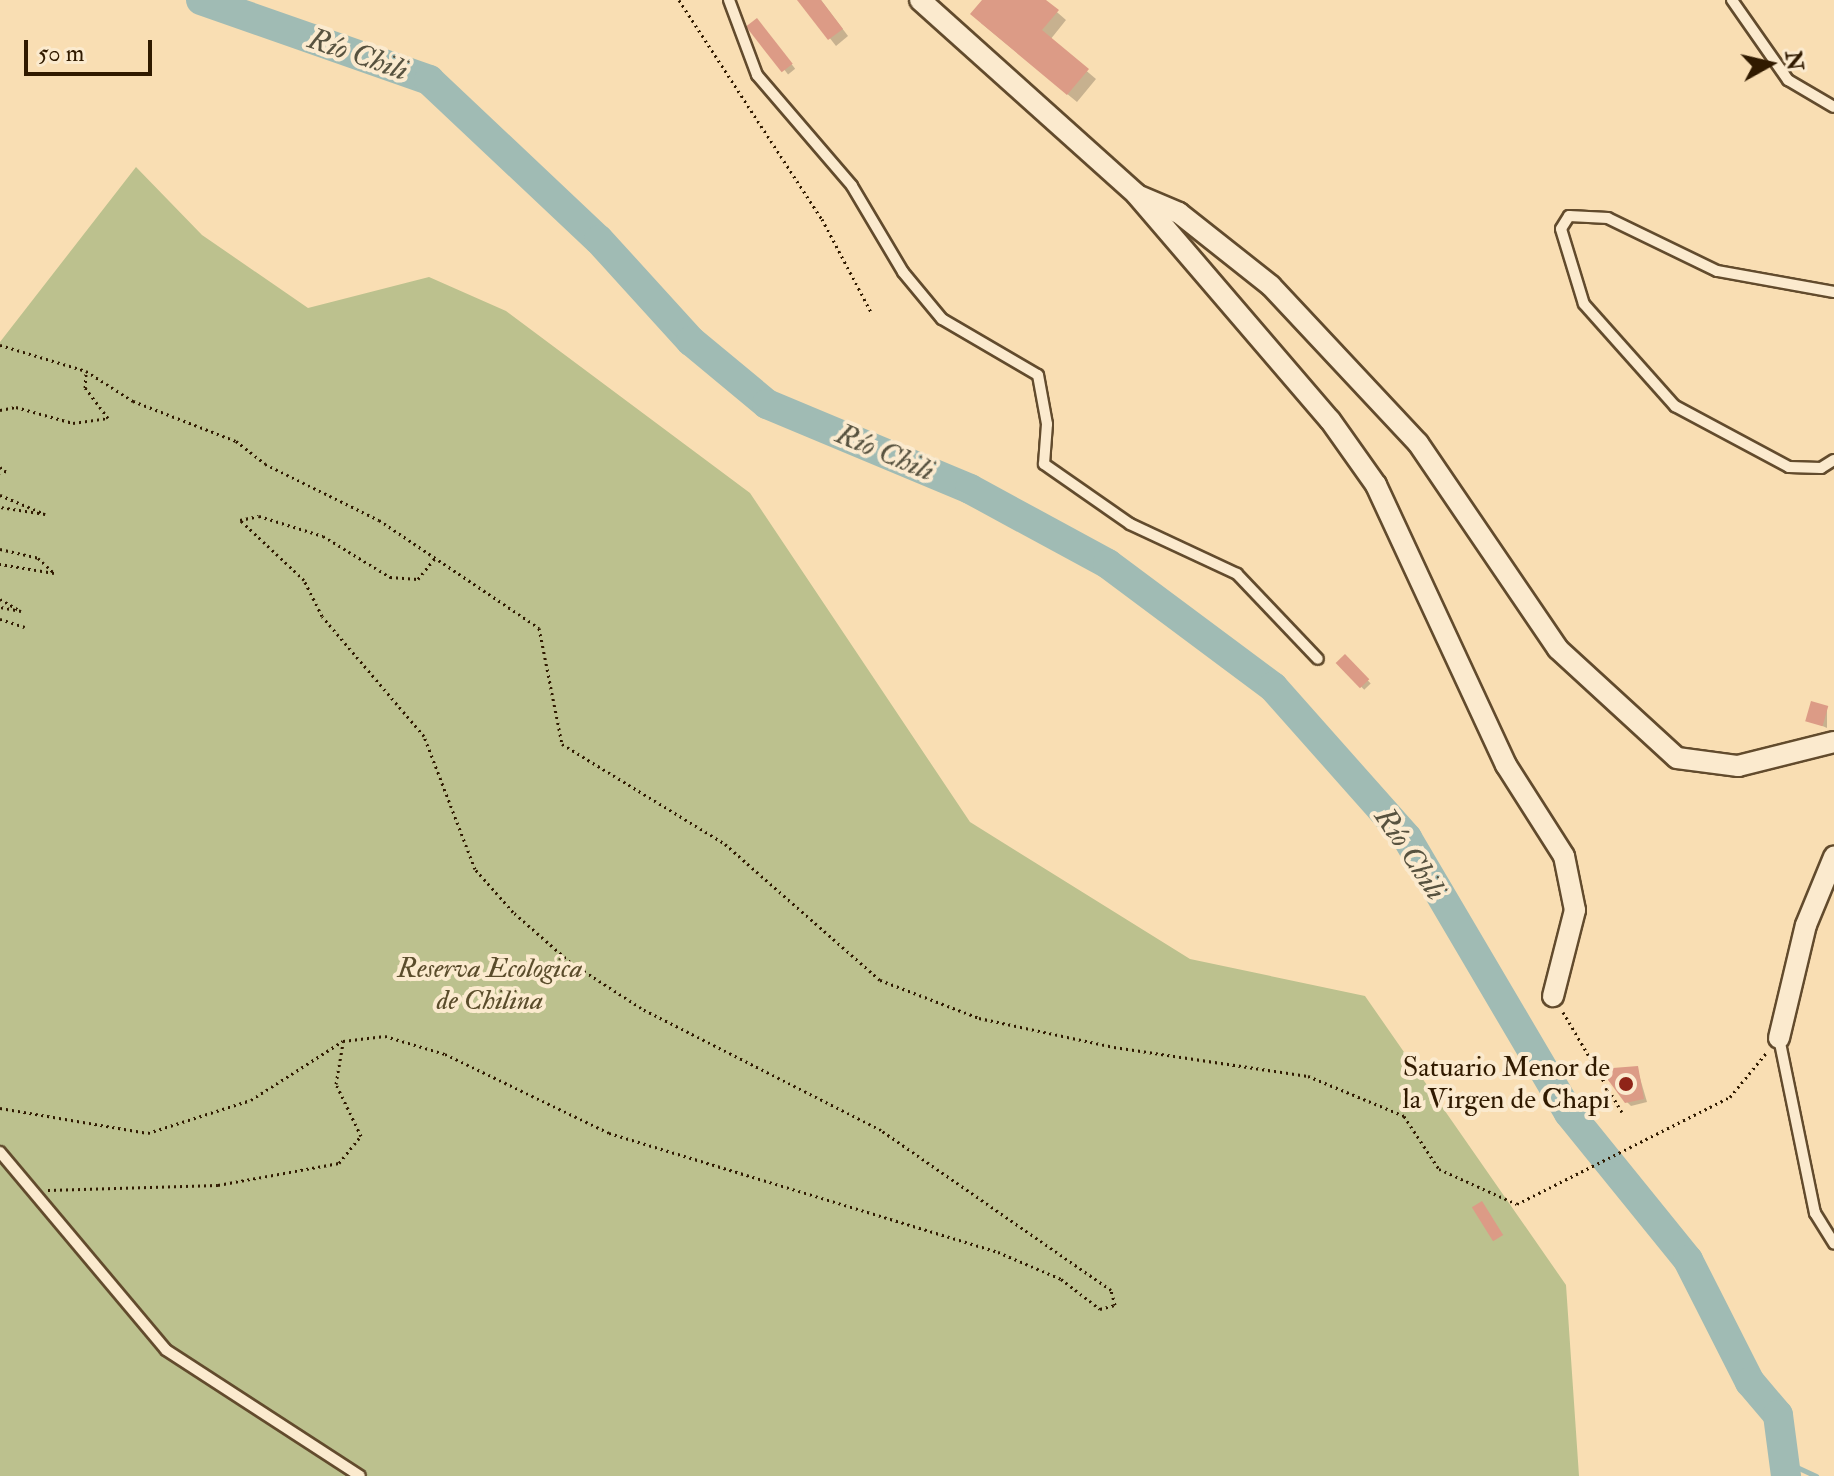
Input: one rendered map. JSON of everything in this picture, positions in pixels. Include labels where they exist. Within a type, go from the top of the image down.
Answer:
[{"type":"street","points":[[920,0],[1136,194],[1330,420],[1409,545],[1459,672],[1574,884],[1575,910],[1553,996]]},
{"type":"street","points":[[1136,194],[1179,213],[1271,286],[1418,443],[1558,649],[1677,758],[1738,766],[1834,742]]},
{"type":"street","points":[[1779,1038],[1806,925],[1834,857]]},
{"type":"lane","points":[[729,0],[757,75],[852,186],[903,272],[942,319],[1038,375],[1047,424],[1044,464],[1130,524],[1237,574],[1318,659]]},
{"type":"lane","points":[[1732,0],[1788,80],[1834,107]]},
{"type":"lane","points":[[1834,292],[1717,271],[1608,218],[1569,216],[1561,229],[1584,304],[1675,406],[1789,467],[1821,468],[1834,460]]},
{"type":"lane","points":[[1779,1038],[1815,1213],[1834,1244]]},
{"type":"lane","points":[[0,1152],[166,1350],[360,1476]]},
{"type":"path","points":[[679,0],[822,219],[871,312]]},
{"type":"path","points":[[0,345],[86,371],[133,401],[236,441],[265,464],[344,500],[436,557],[539,628],[562,744],[725,844],[880,980],[979,1018],[1114,1047],[1308,1076],[1404,1116],[1439,1169],[1517,1204],[1719,1102],[1744,1086],[1779,1038]]},
{"type":"path","points":[[0,410],[16,407],[73,423],[108,418],[85,388],[86,371]]},
{"type":"path","points":[[0,467],[6,471],[0,473]]},
{"type":"path","points":[[0,495],[45,514],[0,507]]},
{"type":"path","points":[[0,1108],[148,1133],[251,1100],[343,1041],[385,1036],[424,1047],[609,1133],[998,1252],[1061,1279],[1100,1309],[1118,1301],[1018,1221],[881,1130],[641,1008],[535,932],[475,869],[424,736],[322,616],[304,580],[240,520],[259,516],[323,536],[390,577],[418,579],[436,557]]},
{"type":"path","points":[[0,549],[38,558],[54,573],[0,564]]},
{"type":"path","points":[[0,599],[21,611],[0,607]]},
{"type":"path","points":[[0,619],[25,627]]},
{"type":"path","points":[[1553,996],[1622,1112]]},
{"type":"path","points":[[32,1189],[218,1185],[339,1163],[361,1136],[336,1084],[343,1041]]},
{"type":"green space","name":"Reserva Ecologica de Chilina","points":[[136,167],[202,235],[308,308],[429,277],[506,311],[750,493],[970,822],[1190,959],[1365,996],[1566,1285],[1579,1476],[0,1476],[0,342]]},
{"type":"building","points":[[797,0],[821,0],[843,29],[828,40]]},
{"type":"building","points":[[982,0],[1046,0],[1059,10],[1042,30],[1089,69],[1067,95],[970,14]]},
{"type":"building","points":[[757,18],[793,64],[782,72],[746,27]]},
{"type":"building","points":[[1345,654],[1369,679],[1360,688],[1336,663]]},
{"type":"building","points":[[1811,701],[1828,706],[1823,726],[1805,721]]},
{"type":"building","name":"Satuario Menor de la Virgen de Chapi","points":[[1638,1066],[1644,1099],[1625,1103],[1600,1069]]},
{"type":"building","points":[[1482,1201],[1503,1235],[1493,1241],[1472,1207]]},
{"type":"waterway","name":"Río Chili","points":[[201,0],[429,80],[599,240],[691,341],[767,404],[970,489],[1108,564],[1273,687],[1407,838],[1569,1113],[1688,1260],[1750,1382],[1778,1415],[1786,1476]]},
{"type":"waterway","points":[[1788,1463],[1816,1476]]},
{"type":"place","name":"Satuario Menor de la Virgen de Chapi","points":[[1626,1084]]}]
